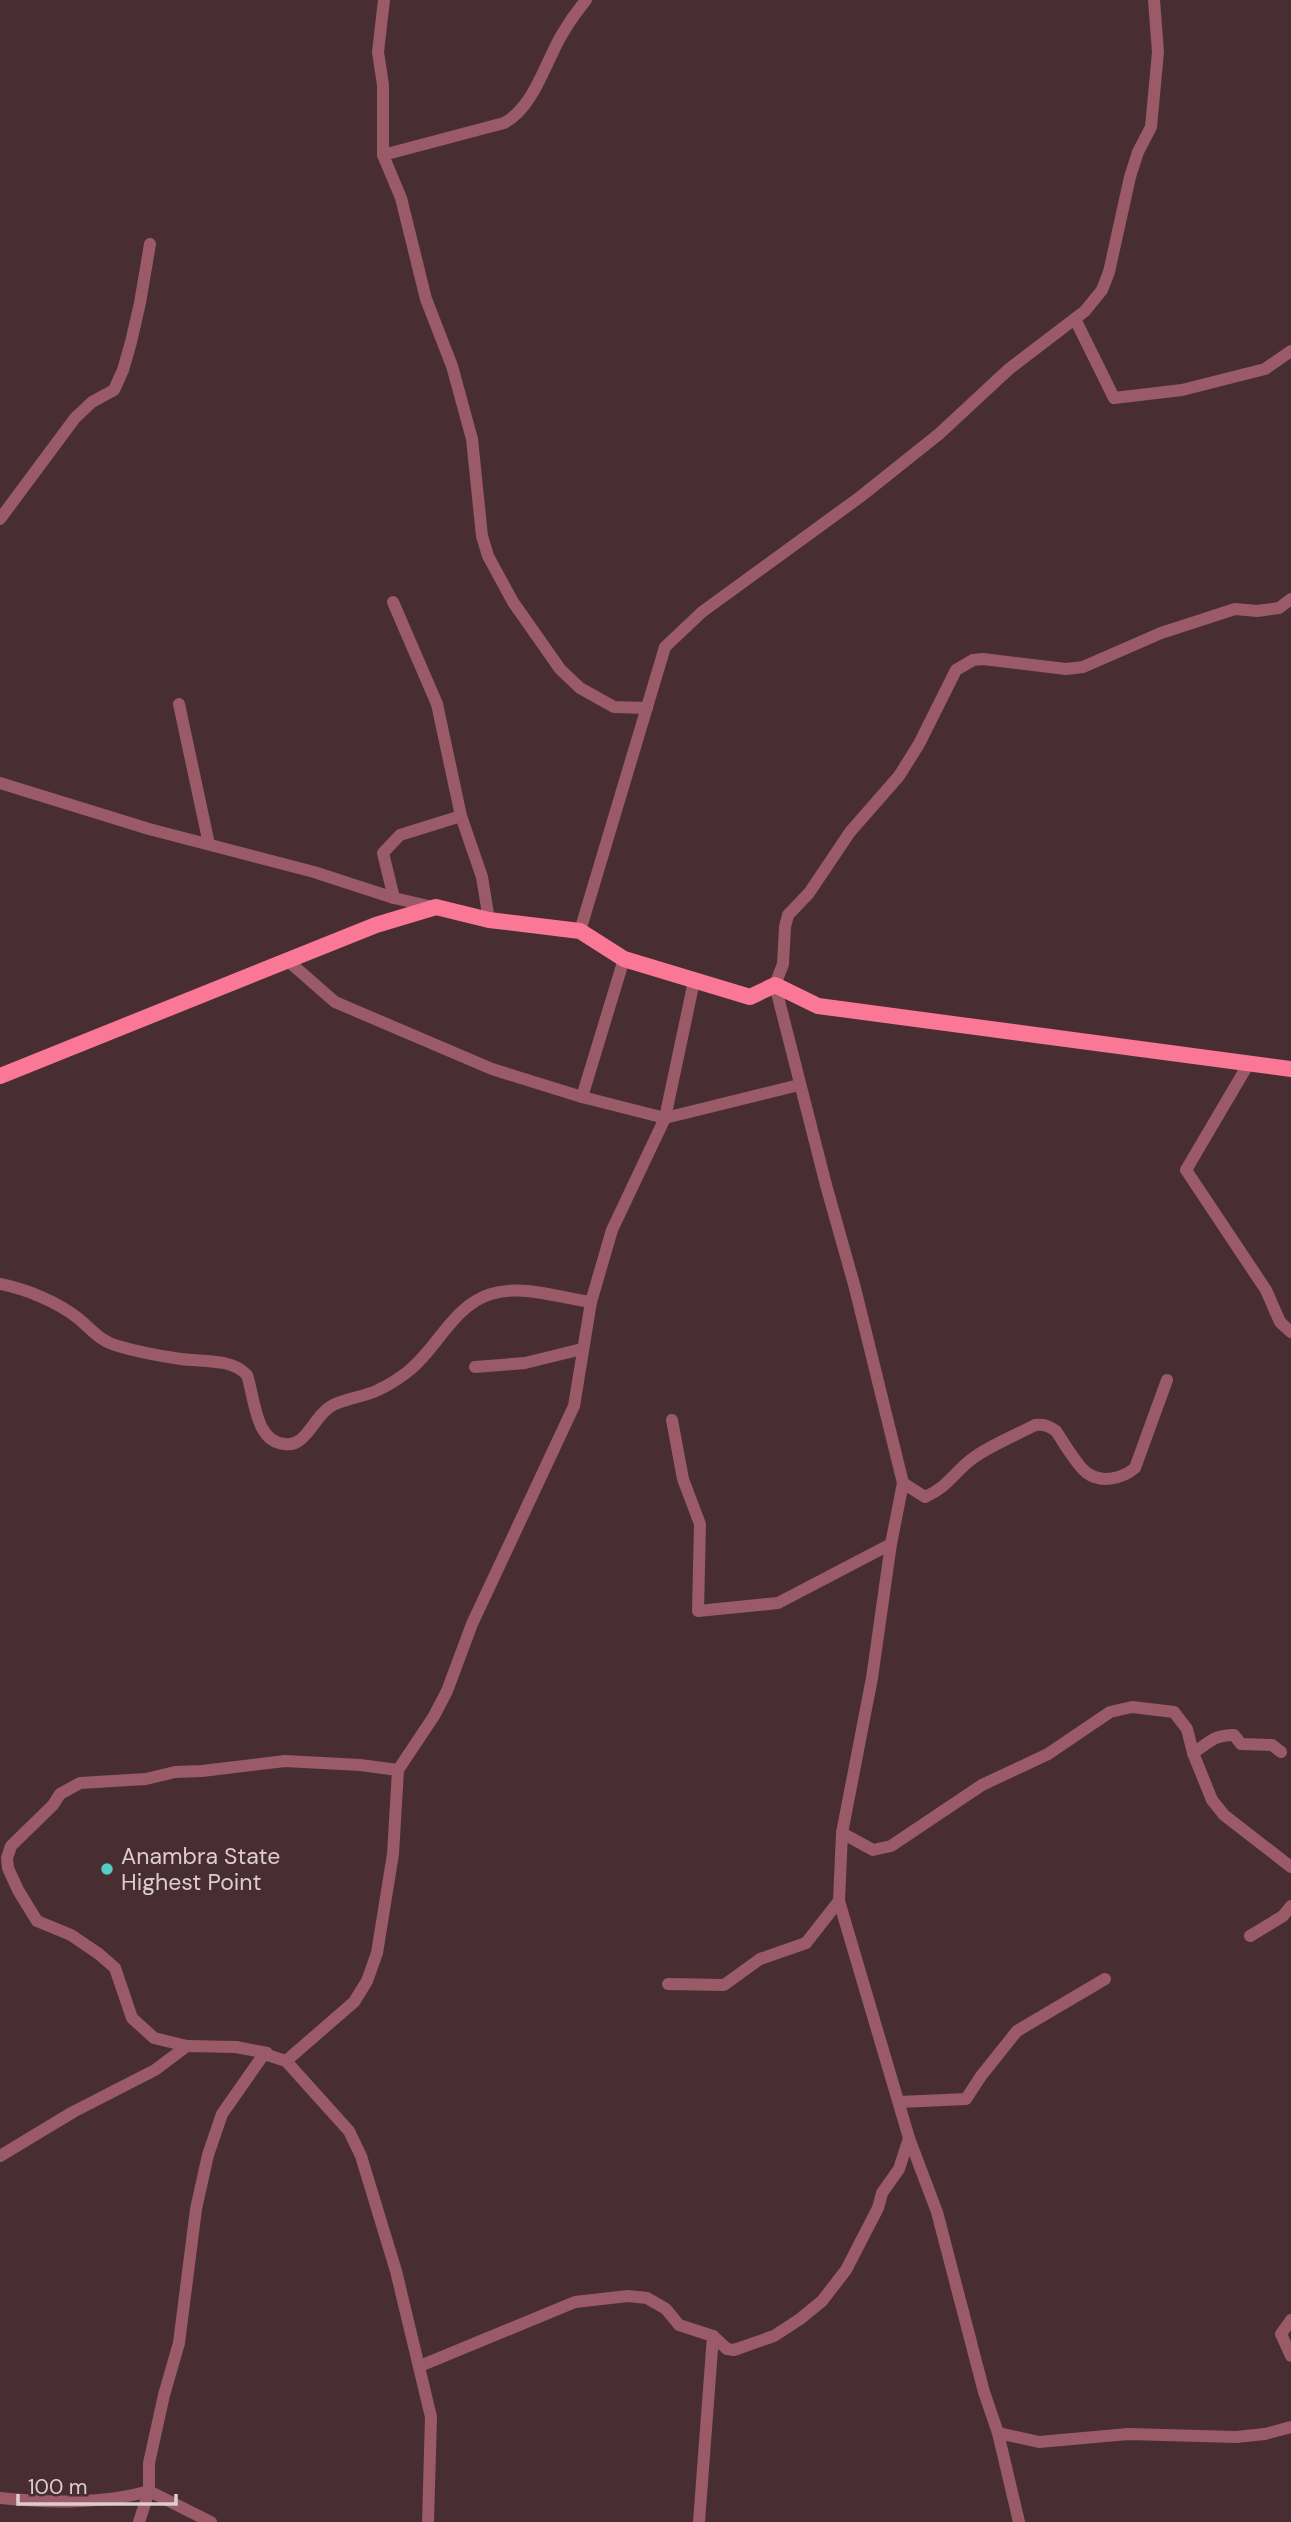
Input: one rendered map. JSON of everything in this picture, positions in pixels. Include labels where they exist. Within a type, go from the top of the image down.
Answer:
[{"type":"main road","points":[[0,1076],[376,925],[436,907],[489,920],[580,931],[624,959],[750,997],[775,985],[818,1006],[1291,1069]]},
{"type":"street","points":[[384,0],[378,52],[383,85],[383,155],[401,198],[426,299],[452,366],[472,439],[482,536],[488,556],[513,601],[560,669],[580,688],[614,708],[647,708]]},
{"type":"street","points":[[383,155],[504,123],[516,117],[562,35],[586,0]]},
{"type":"street","points":[[580,931],[665,647],[702,612],[860,497],[939,434],[1009,369],[1086,311],[1102,290],[1109,272],[1130,177],[1138,152],[1151,127],[1158,52],[1154,0]]},
{"type":"street","points":[[0,519],[75,418],[92,402],[114,390],[131,342],[150,244]]},
{"type":"street","points":[[1075,319],[1114,398],[1182,390],[1265,369],[1291,351]]},
{"type":"street","points":[[1019,2522],[998,2433],[984,2392],[937,2212],[909,2138],[839,1901],[842,1833],[872,1678],[891,1544],[903,1483],[862,1314],[799,1086],[775,985],[783,964],[788,915],[808,893],[850,832],[899,776],[919,744],[957,670],[974,660],[983,659],[1066,669],[1083,667],[1161,633],[1235,609],[1258,611],[1279,608],[1291,599]]},
{"type":"street","points":[[393,602],[437,704],[461,816],[482,877],[489,920]]},
{"type":"street","points":[[179,704],[209,845]]},
{"type":"street","points":[[0,783],[149,829],[314,872],[394,898],[436,907]]},
{"type":"street","points":[[394,898],[383,853],[400,835],[461,816]]},
{"type":"street","points":[[582,1097],[624,959]]},
{"type":"street","points":[[287,960],[335,1002],[492,1069],[582,1097],[665,1118],[799,1086]]},
{"type":"street","points":[[286,2061],[354,2002],[367,1981],[377,1953],[393,1854],[398,1770],[434,1716],[447,1691],[472,1624],[574,1406],[591,1301],[612,1230],[665,1118],[694,981]]},
{"type":"street","points":[[1249,1063],[1186,1170],[1266,1290],[1280,1322],[1291,1332]]},
{"type":"street","points":[[0,1284],[61,1308],[113,1345],[164,1356],[211,1361],[241,1369],[247,1376],[262,1430],[272,1441],[288,1445],[302,1439],[332,1406],[377,1390],[406,1373],[434,1347],[457,1316],[474,1302],[491,1294],[517,1291],[541,1292],[591,1301]]},
{"type":"street","points":[[475,1367],[525,1363],[582,1349]]},
{"type":"street","points":[[903,1483],[925,1497],[942,1489],[966,1463],[978,1455],[1035,1425],[1042,1424],[1056,1432],[1086,1473],[1111,1479],[1126,1475],[1135,1468],[1167,1380]]},
{"type":"street","points":[[672,1420],[683,1479],[700,1524],[698,1611],[778,1604],[891,1544]]},
{"type":"street","points":[[842,1833],[873,1850],[891,1846],[982,1785],[1048,1754],[1110,1712],[1132,1707],[1174,1712],[1187,1729],[1212,1800],[1224,1815],[1291,1867]]},
{"type":"street","points":[[1194,1753],[1214,1737],[1223,1735],[1234,1735],[1241,1744],[1272,1745],[1282,1752]]},
{"type":"street","points":[[139,2522],[149,2491],[149,2463],[164,2395],[179,2343],[196,2209],[208,2155],[222,2114],[267,2053],[236,2046],[187,2046],[154,2038],[132,2018],[115,1968],[72,1935],[37,1922],[8,1868],[7,1858],[11,1846],[53,1805],[60,1794],[80,1783],[146,1779],[175,1772],[285,1761],[398,1770]]},
{"type":"street","points":[[668,1984],[723,1986],[760,1959],[806,1943],[839,1901]]},
{"type":"street","points":[[1250,1936],[1283,1916],[1291,1906]]},
{"type":"street","points":[[899,2102],[966,2099],[1017,2031],[1105,1979]]},
{"type":"street","points":[[0,2156],[73,2112],[155,2070],[187,2046]]},
{"type":"street","points":[[264,2054],[286,2061],[349,2131],[361,2156],[396,2271],[431,2417],[428,2522]]},
{"type":"street","points":[[420,2366],[575,2302],[628,2296],[647,2298],[666,2309],[679,2325],[713,2336],[727,2348],[742,2349],[774,2336],[822,2301],[846,2270],[878,2208],[882,2193],[899,2169],[909,2138]]},
{"type":"street","points":[[1291,2320],[1281,2334],[1291,2356]]},
{"type":"street","points":[[699,2522],[713,2336]]},
{"type":"street","points":[[998,2433],[1039,2442],[1128,2434],[1237,2437],[1265,2434],[1291,2427]]},
{"type":"street","points":[[0,2498],[128,2498],[149,2491],[211,2522]]},
{"type":"place","name":"Anambra State Highest Point","points":[[107,1869]]}]
